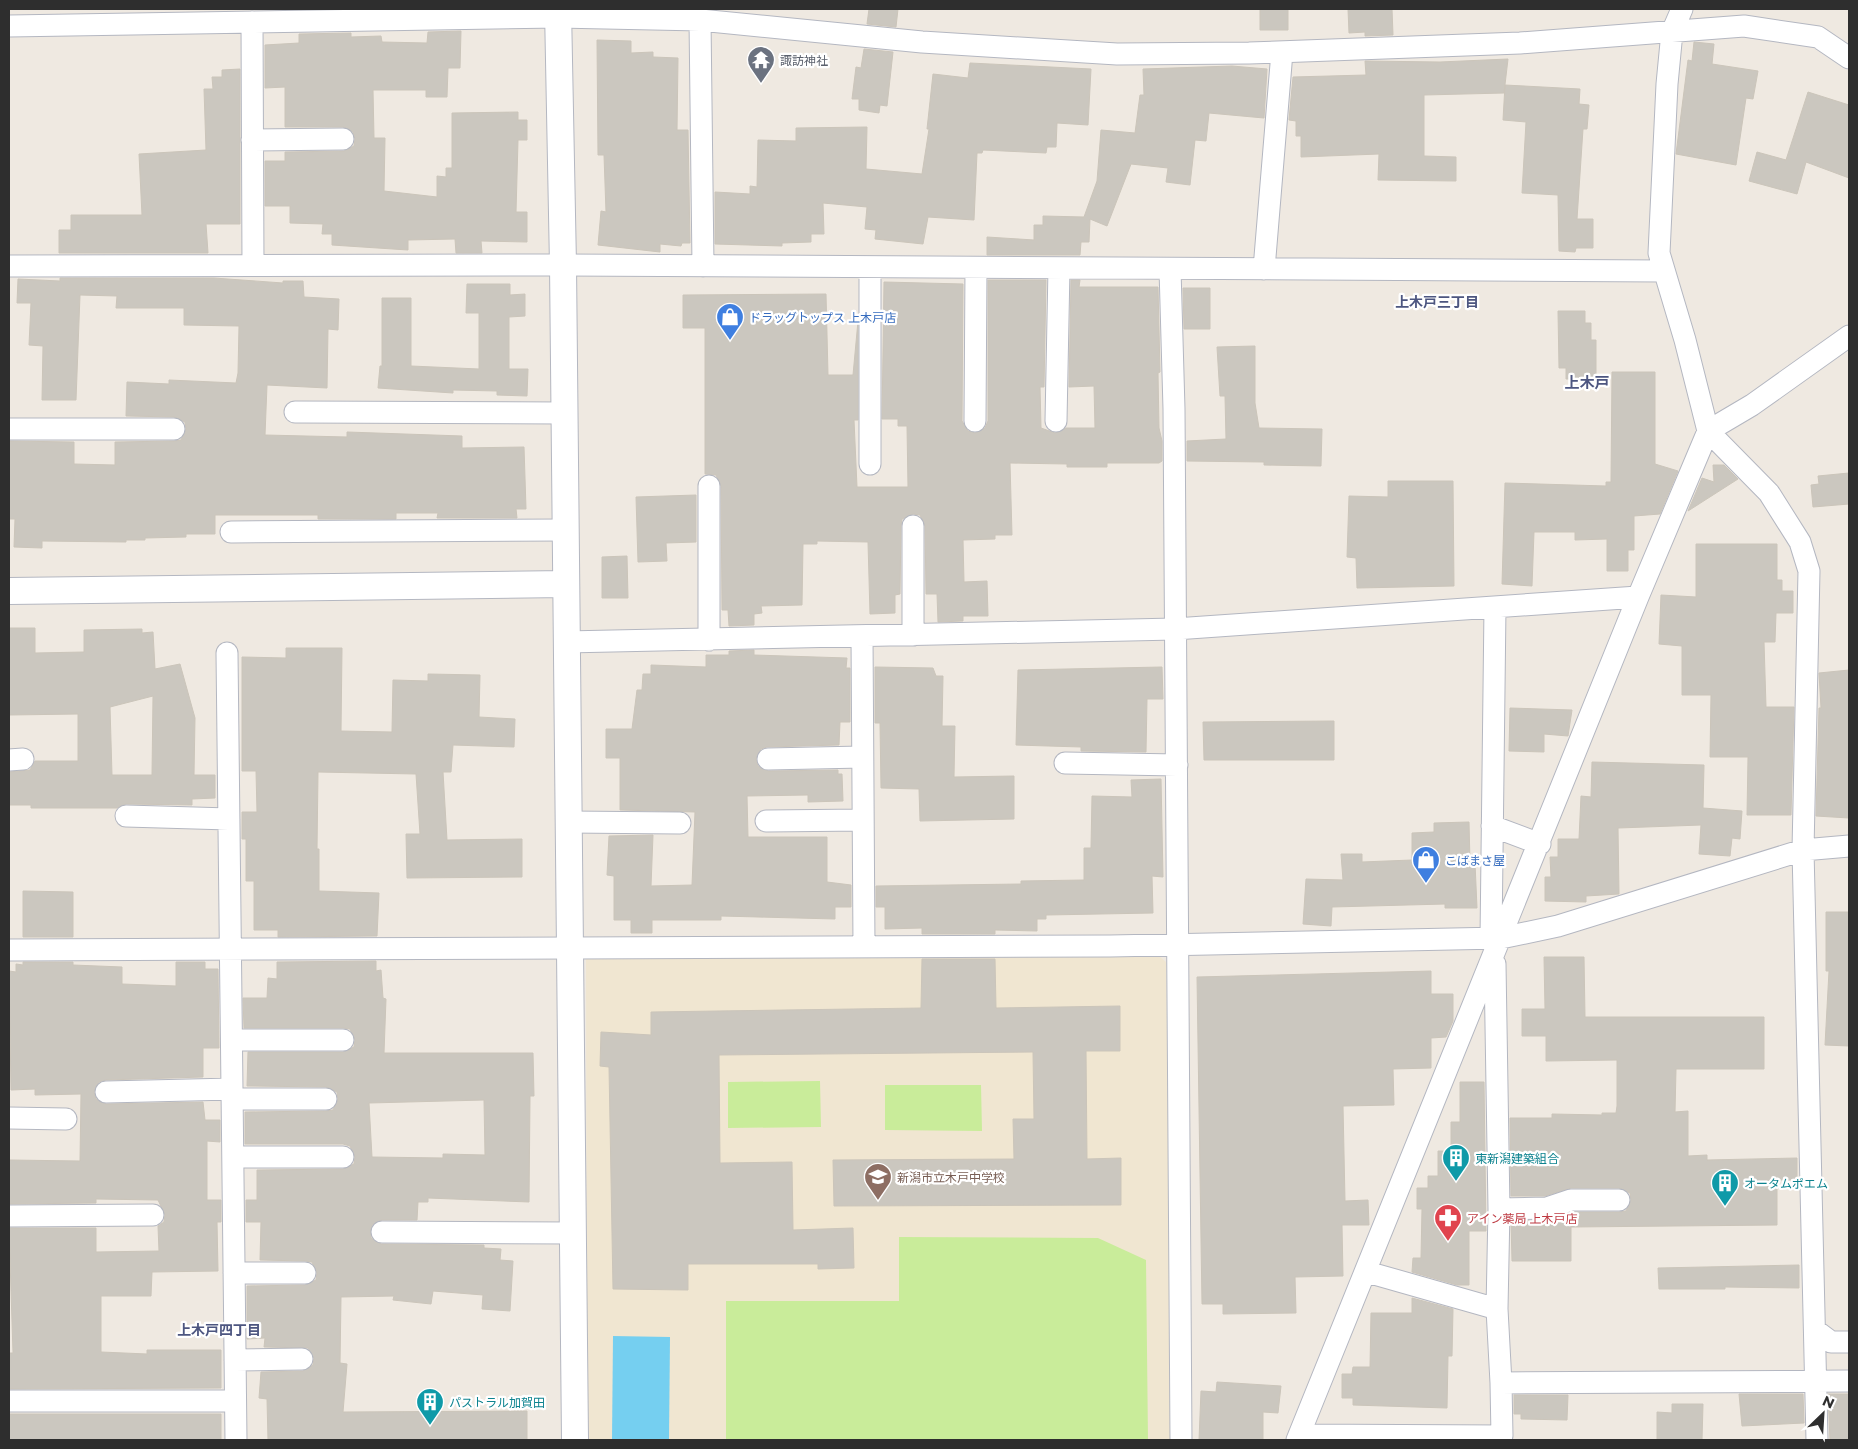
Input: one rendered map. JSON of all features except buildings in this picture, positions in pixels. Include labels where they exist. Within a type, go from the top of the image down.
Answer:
[{"type":"street","points":[[1682,9],[1672,32],[1667,84],[1659,253],[1685,340],[1708,432],[1769,493],[1800,542],[1809,571],[1803,850],[1816,1440]]},
{"type":"street","points":[[9,26],[238,18],[558,13],[700,20],[772,18],[922,42],[1117,54],[1282,52],[1520,43],[1744,26],[1818,36],[1849,58]]},
{"type":"street","points":[[558,13],[564,265],[565,584],[575,1440]]},
{"type":"street","points":[[238,18],[252,140],[252,266]]},
{"type":"street","points":[[700,20],[703,266]]},
{"type":"street","points":[[1264,269],[1282,52]]},
{"type":"street","points":[[252,140],[343,140]]},
{"type":"street","points":[[9,266],[564,265],[1664,271]]},
{"type":"street","points":[[870,267],[870,464]]},
{"type":"street","points":[[975,421],[976,268]]},
{"type":"street","points":[[1056,421],[1059,268]]},
{"type":"street","points":[[1170,269],[1174,409],[1181,1440]]},
{"type":"street","points":[[1495,607],[1492,826],[1496,943],[1499,1208],[1497,1309],[1502,1438],[1298,1437],[1367,1272],[1496,943],[1540,844],[1638,597],[1708,432],[1752,405],[1849,336]]},
{"type":"street","points":[[295,412],[564,413]]},
{"type":"street","points":[[9,429],[174,429]]},
{"type":"street","points":[[709,486],[709,640]]},
{"type":"street","points":[[913,526],[913,635]]},
{"type":"street","points":[[231,532],[565,530]]},
{"type":"street","points":[[9,591],[565,584]]},
{"type":"street","points":[[566,642],[1175,629],[1638,597]]},
{"type":"street","points":[[862,636],[864,946]]},
{"type":"street","points":[[227,653],[236,1440]]},
{"type":"street","points":[[768,759],[862,757]]},
{"type":"street","points":[[1065,763],[1177,765]]},
{"type":"street","points":[[126,816],[230,819]]},
{"type":"street","points":[[766,821],[863,820]]},
{"type":"street","points":[[568,822],[680,822]]},
{"type":"street","points":[[1492,826],[1540,844]]},
{"type":"street","points":[[9,950],[1496,943],[1558,926],[1803,850],[1849,846]]},
{"type":"street","points":[[232,1040],[344,1040]]},
{"type":"street","points":[[106,1092],[233,1094],[326,1100]]},
{"type":"street","points":[[9,1118],[66,1119]]},
{"type":"street","points":[[233,1157],[343,1157]]},
{"type":"street","points":[[1499,1208],[1547,1208],[1571,1200],[1619,1200]]},
{"type":"street","points":[[9,1216],[153,1215]]},
{"type":"street","points":[[382,1232],[573,1233]]},
{"type":"street","points":[[1367,1272],[1497,1309]]},
{"type":"street","points":[[234,1273],[305,1273]]},
{"type":"street","points":[[1815,1330],[1831,1342],[1849,1342]]},
{"type":"street","points":[[235,1360],[302,1359]]},
{"type":"street","points":[[1501,1384],[1849,1381]]},
{"type":"street","points":[[9,1401],[235,1400]]},
{"type":"shaded area","name":"新潟市立木戸中学校","points":[[586,954],[1159,956],[1166,962],[1173,1440],[587,1440]]},
{"type":"green space","points":[[820,1081],[821,1127],[728,1128],[728,1082]]},
{"type":"green space","points":[[885,1085],[981,1085],[982,1131],[885,1130]]},
{"type":"green space","points":[[899,1237],[1098,1238],[1146,1260],[1148,1440],[726,1440],[726,1301],[899,1301]]},
{"type":"water","points":[[613,1336],[670,1337],[669,1440],[612,1440]]},
{"type":"place","name":"諏訪神社","points":[[761,84]]},
{"type":"place","name":"ドラッグトップス 上木戸店","points":[[730,341]]},
{"type":"place","name":"こばまさ屋","points":[[1426,884]]},
{"type":"place","name":"東新潟建築組合","points":[[1456,1182]]},
{"type":"place","name":"新潟市立木戸中学校","points":[[878,1201]]},
{"type":"place","name":"オータムポエム","points":[[1725,1207]]},
{"type":"place","name":"アイン薬局 上木戸店","points":[[1448,1242]]},
{"type":"place","name":"パストラル加賀田","points":[[430,1426]]},
{"type":"district","name":"上木戸三丁目","points":[[1437,302]]},
{"type":"district","name":"上木戸","points":[[1587,382]]},
{"type":"district","name":"上木戸四丁目","points":[[219,1330]]}]
